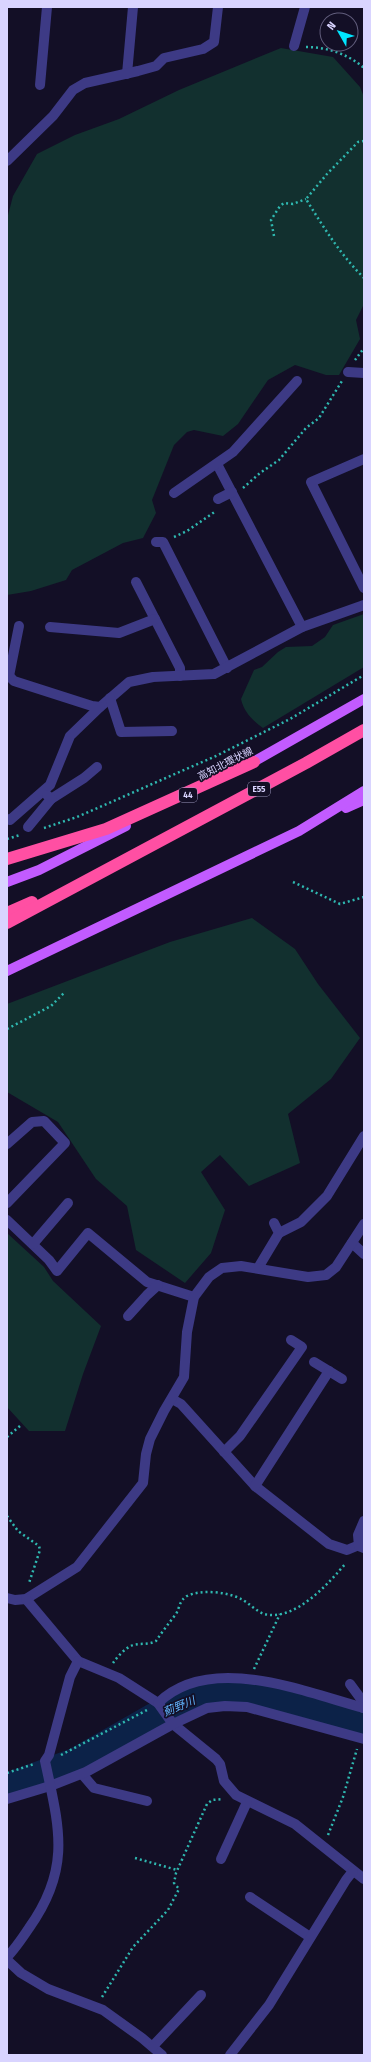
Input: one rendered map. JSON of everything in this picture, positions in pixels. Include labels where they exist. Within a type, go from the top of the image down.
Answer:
[{"type":"highway","name":"E55","points":[[7,923],[306,764],[364,730]]},
{"type":"highway","points":[[7,859],[106,829],[254,762]]},
{"type":"highway","name":"E55","points":[[7,913],[152,845]]},
{"type":"main road","name":"高知北環状線","points":[[7,882],[39,870],[254,762],[364,699]]},
{"type":"main road","points":[[299,831],[364,791]]},
{"type":"main road","points":[[7,971],[364,800]]},
{"type":"street","points":[[40,85],[47,7]]},
{"type":"street","points":[[127,74],[133,7]]},
{"type":"street","points":[[7,161],[53,116],[73,90],[92,81],[156,66],[164,58],[203,49],[214,42],[218,7]]},
{"type":"street","points":[[294,46],[305,7]]},
{"type":"street","points":[[348,372],[364,373]]},
{"type":"street","points":[[174,493],[233,452],[297,381]]},
{"type":"street","points":[[364,459],[311,482],[364,588]]},
{"type":"street","points":[[217,464],[302,627]]},
{"type":"street","points":[[218,500],[232,492]]},
{"type":"street","points":[[160,542],[227,668]]},
{"type":"street","points":[[136,582],[180,668],[180,676]]},
{"type":"street","points":[[24,831],[47,795],[70,736],[129,682],[153,677],[214,674],[302,627],[364,605]]},
{"type":"street","points":[[50,627],[119,634],[154,619]]},
{"type":"street","points":[[19,626],[8,675],[14,681],[92,706],[100,707]]},
{"type":"street","points":[[110,698],[121,732],[172,731]]},
{"type":"street","points":[[7,819],[10,820],[47,795],[84,778],[96,766]]},
{"type":"street","points":[[7,1144],[32,1122],[44,1121],[64,1143],[7,1203]]},
{"type":"street","points":[[258,1268],[277,1228],[301,1222],[327,1196],[364,1136]]},
{"type":"street","points":[[33,1244],[68,1203]]},
{"type":"street","points":[[7,1220],[49,1260],[57,1271],[88,1233],[147,1282],[194,1297]]},
{"type":"street","points":[[7,1598],[15,1600],[26,1599],[77,1567],[143,1483],[146,1454],[150,1439],[184,1377],[187,1332],[194,1297],[209,1277],[222,1268],[241,1266],[308,1277],[326,1275],[336,1267],[364,1224]]},
{"type":"street","points":[[352,1242],[364,1254]]},
{"type":"street","points":[[128,1316],[146,1295],[158,1285]]},
{"type":"street","points":[[224,1452],[240,1436],[302,1347],[291,1340]]},
{"type":"street","points":[[314,1362],[342,1379]]},
{"type":"street","points":[[256,1486],[329,1371]]},
{"type":"street","points":[[172,1399],[181,1404],[256,1486],[329,1544],[347,1550],[360,1547],[358,1535],[364,1521]]},
{"type":"street","points":[[26,1599],[78,1661],[119,1678],[158,1703],[173,1724],[216,1759],[220,1764],[224,1781],[231,1791],[247,1802],[295,1824],[364,1880]]},
{"type":"street","points":[[7,1957],[41,1911],[55,1876],[59,1852],[59,1831],[45,1761],[49,1755],[70,1677],[78,1661]]},
{"type":"street","points":[[158,1703],[166,1695],[196,1682],[218,1678],[249,1678],[364,1708]]},
{"type":"street","points":[[350,1684],[361,1699],[364,1708]]},
{"type":"street","points":[[7,1799],[50,1786],[82,1774],[173,1724],[207,1708],[225,1706],[248,1707],[362,1739]]},
{"type":"street","points":[[82,1774],[94,1788],[147,1801]]},
{"type":"street","points":[[221,1859],[247,1802]]},
{"type":"street","points":[[230,2055],[269,2005],[310,1937],[353,1871]]},
{"type":"street","points":[[250,1897],[310,1937]]},
{"type":"street","points":[[7,1960],[26,1976],[48,1989],[103,2010],[153,2046],[162,2055]]},
{"type":"street","points":[[153,2046],[201,1995]]},
{"type":"path","points":[[294,46],[299,48],[329,49],[354,60],[364,68]]},
{"type":"path","points":[[274,236],[271,220],[280,206],[284,203],[293,204],[306,200],[327,174],[358,142],[364,141]]},
{"type":"path","points":[[306,200],[329,238],[345,259],[364,278]]},
{"type":"path","points":[[232,492],[240,491],[260,473],[279,460],[306,428],[319,418],[364,348]]},
{"type":"path","points":[[160,542],[187,531],[203,518],[223,506],[218,500]]},
{"type":"path","points":[[42,828],[77,817],[216,756],[290,719],[364,675]]},
{"type":"path","points":[[7,839],[24,831]]},
{"type":"path","points":[[292,882],[340,904],[364,897]]},
{"type":"path","points":[[7,1029],[51,1006],[64,993]]},
{"type":"path","points":[[7,1437],[20,1426]]},
{"type":"path","points":[[7,1516],[18,1531],[39,1546],[40,1550],[28,1586],[26,1599]]},
{"type":"path","points":[[106,1672],[125,1650],[133,1646],[156,1641],[177,1612],[181,1601],[188,1596],[209,1593],[233,1596],[264,1614],[280,1614],[301,1605],[319,1592],[360,1547]]},
{"type":"path","points":[[249,1678],[280,1614]]},
{"type":"path","points":[[7,1773],[45,1761],[76,1748],[158,1703]]},
{"type":"path","points":[[324,1847],[343,1798],[362,1739]]},
{"type":"path","points":[[96,2007],[132,1947],[168,1910],[179,1889],[174,1883],[177,1870],[207,1804],[212,1800],[225,1799]]},
{"type":"path","points":[[135,1858],[177,1870]]},
{"type":"green space","points":[[281,48],[333,57],[360,87],[364,97],[364,304],[356,320],[360,339],[339,375],[326,375],[295,365],[268,380],[238,424],[223,436],[194,430],[187,432],[174,445],[152,500],[156,513],[143,538],[123,543],[72,570],[66,580],[31,591],[7,595],[7,219],[13,196],[37,154],[75,135],[119,119],[179,90]]},
{"type":"green space","points":[[364,614],[364,667],[263,728],[252,719],[246,712],[241,699],[254,670],[262,667],[278,652],[286,647],[312,646],[325,637],[333,625]]},
{"type":"green space","points":[[252,918],[295,949],[318,984],[360,1038],[331,1079],[288,1114],[300,1163],[249,1186],[220,1155],[201,1172],[225,1210],[211,1253],[185,1283],[136,1250],[127,1206],[96,1179],[58,1122],[7,1092],[7,1004],[170,942]]},
{"type":"green space","points":[[7,1233],[44,1267],[53,1281],[101,1326],[83,1374],[65,1431],[29,1431],[7,1407]]},
{"type":"waterway","name":"薊野川","points":[[7,1787],[77,1761],[154,1717],[186,1702],[215,1693],[255,1694],[364,1723]]}]
